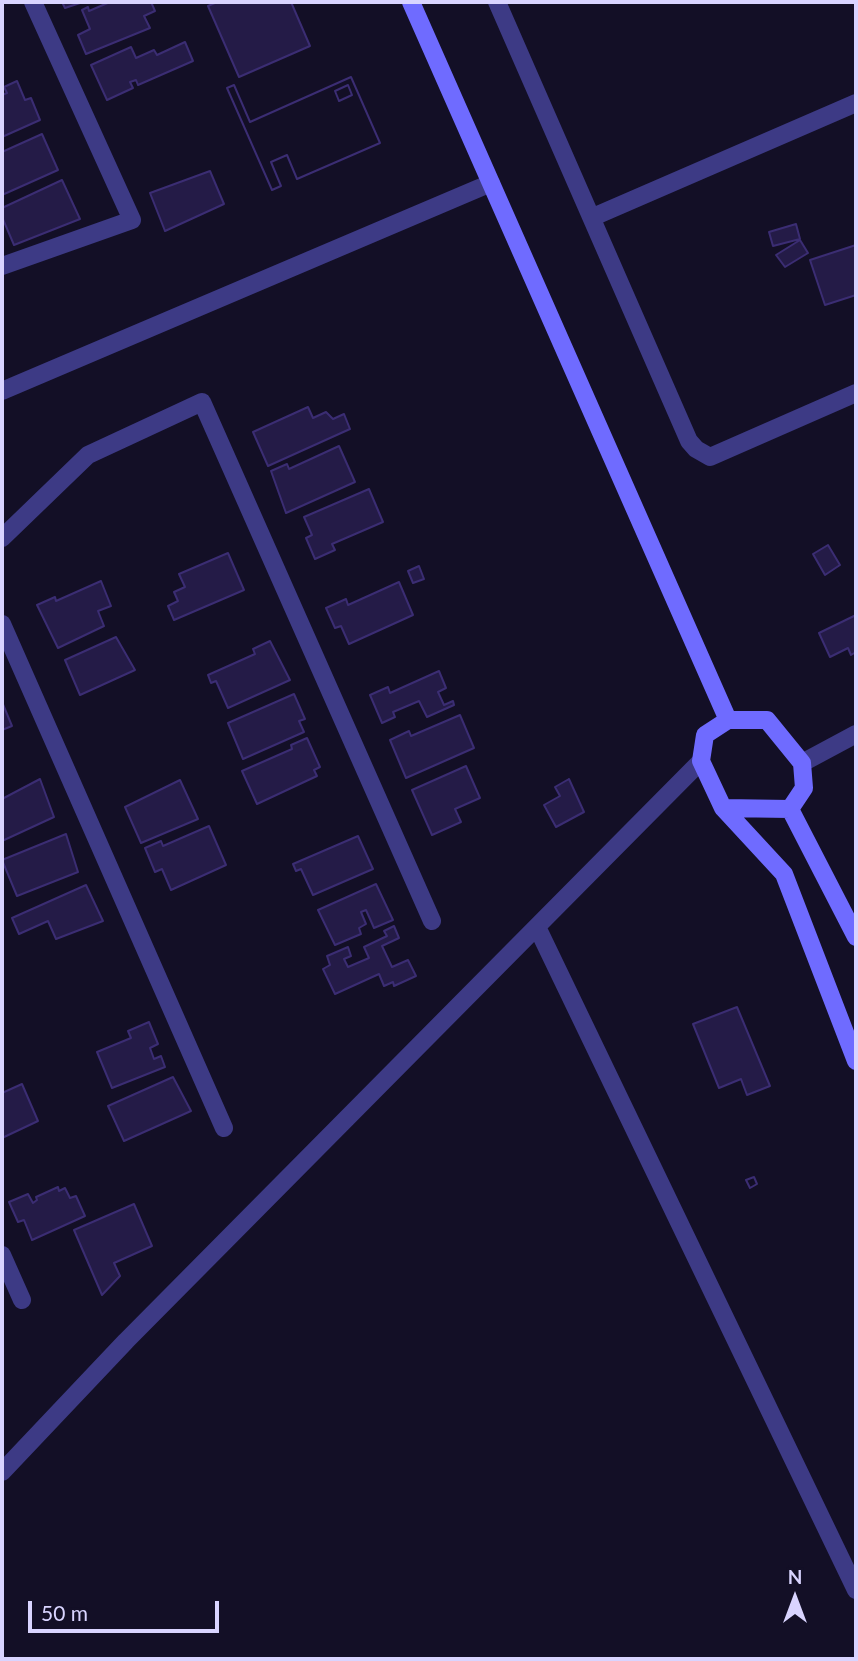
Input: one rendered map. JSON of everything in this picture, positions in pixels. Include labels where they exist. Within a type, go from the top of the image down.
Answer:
[{"type":"street","points":[[2,266],[132,220],[33,2]]},
{"type":"street","points":[[411,2],[728,720]]},
{"type":"street","points":[[497,2],[690,441],[696,449],[710,457],[856,393]]},
{"type":"street","points":[[593,217],[856,103]]},
{"type":"street","points":[[2,391],[491,183]]},
{"type":"street","points":[[2,538],[9,522],[88,455],[202,402],[432,921]]},
{"type":"street","points":[[2,624],[224,1128]]},
{"type":"street","points":[[790,809],[804,788],[802,763],[768,720],[728,720],[705,735],[701,761],[723,808],[784,874],[856,1060]]},
{"type":"street","points":[[802,763],[856,734]]},
{"type":"street","points":[[2,1472],[126,1341],[701,761]]},
{"type":"street","points":[[723,808],[790,809]]},
{"type":"street","points":[[790,809],[856,937]]},
{"type":"street","points":[[537,927],[856,1590]]},
{"type":"street","points":[[2,1255],[22,1300]]},
{"type":"building","points":[[62,2],[83,2],[65,8]]},
{"type":"building","points":[[110,2],[151,2],[155,11],[144,16],[150,28],[86,54],[78,35],[90,29],[82,10],[88,7],[89,11]]},
{"type":"building","points":[[217,2],[291,2],[310,46],[239,77],[208,6]]},
{"type":"building","points":[[185,42],[193,61],[138,85],[136,80],[130,82],[133,88],[107,100],[91,65],[131,47],[136,58],[154,50],[157,55]]},
{"type":"building","points":[[351,77],[380,143],[297,179],[287,155],[271,162],[281,186],[272,190],[227,88],[234,85],[250,122]],"holes":[[[348,85],[352,95],[339,101],[335,91]]]},
{"type":"building","points":[[351,77],[380,143],[297,179],[287,155],[271,162],[281,186],[272,190],[227,88],[234,85],[250,122]],"holes":[[[348,85],[352,95],[339,101],[335,91]]]},
{"type":"building","points":[[17,81],[25,100],[31,98],[40,120],[2,137],[2,95],[7,93],[4,87]]},
{"type":"building","points":[[42,134],[58,170],[2,195],[2,152]]},
{"type":"building","points":[[210,171],[224,204],[165,231],[150,193]]},
{"type":"building","points":[[62,180],[80,219],[14,245],[2,217],[2,208]]},
{"type":"building","points":[[796,224],[800,239],[773,246],[769,232]]},
{"type":"building","points":[[800,240],[808,253],[785,267],[776,255]]},
{"type":"building","points":[[856,245],[856,295],[825,305],[810,260]]},
{"type":"building","points":[[308,407],[313,418],[326,412],[333,419],[344,414],[350,429],[268,466],[253,432]]},
{"type":"building","points":[[339,446],[355,482],[286,513],[271,471],[287,464],[289,469]]},
{"type":"building","points":[[369,489],[383,522],[332,544],[335,550],[315,559],[306,538],[312,535],[304,517]]},
{"type":"building","points":[[828,545],[840,565],[825,575],[813,554]]},
{"type":"building","points":[[228,553],[244,590],[174,620],[168,606],[178,601],[174,592],[185,587],[179,574]]},
{"type":"building","points":[[419,566],[424,579],[413,583],[408,571]]},
{"type":"building","points":[[101,581],[111,606],[98,611],[104,626],[58,648],[37,605],[55,597],[56,601]]},
{"type":"building","points":[[399,582],[413,615],[349,644],[341,626],[335,628],[326,608],[346,599],[348,605]]},
{"type":"building","points":[[856,615],[856,652],[851,655],[848,648],[830,657],[819,633]]},
{"type":"building","points":[[116,637],[135,670],[80,695],[65,660]]},
{"type":"building","points":[[270,641],[290,680],[228,708],[216,681],[211,683],[208,675],[255,654],[253,649]]},
{"type":"building","points":[[439,671],[446,688],[438,692],[444,705],[453,701],[454,705],[427,717],[419,701],[393,712],[395,717],[382,723],[370,695],[388,687],[390,693]]},
{"type":"building","points":[[294,694],[305,719],[299,721],[304,732],[243,759],[228,723]]},
{"type":"building","points":[[2,702],[12,726],[2,730]]},
{"type":"building","points":[[460,715],[474,748],[406,778],[390,740],[409,731],[411,736]]},
{"type":"building","points":[[307,738],[320,767],[314,770],[317,776],[257,804],[242,771],[292,749],[291,745]]},
{"type":"building","points":[[466,766],[480,798],[455,809],[461,822],[432,835],[412,790]]},
{"type":"building","points":[[40,779],[54,817],[2,841],[2,799]]},
{"type":"building","points":[[569,779],[584,812],[556,827],[544,805],[560,796],[555,787]]},
{"type":"building","points":[[180,780],[198,819],[141,843],[125,807]]},
{"type":"building","points":[[209,826],[226,865],[171,890],[162,869],[155,872],[145,848],[161,841],[163,846]]},
{"type":"building","points":[[66,834],[78,872],[17,896],[2,860]]},
{"type":"building","points":[[358,836],[373,869],[313,895],[301,869],[296,871],[293,864]]},
{"type":"building","points":[[376,884],[393,920],[374,928],[366,910],[361,912],[366,924],[359,928],[361,934],[335,945],[318,910]]},
{"type":"building","points":[[86,885],[103,921],[56,939],[48,921],[19,934],[12,918]]},
{"type":"building","points":[[394,926],[399,938],[382,946],[392,967],[408,960],[416,976],[394,986],[393,982],[384,986],[379,974],[335,994],[323,969],[330,965],[327,956],[348,947],[351,956],[344,959],[348,967],[369,958],[364,947],[387,936],[384,931]]},
{"type":"building","points":[[737,1007],[770,1086],[747,1095],[741,1079],[719,1088],[693,1024]]},
{"type":"building","points":[[149,1022],[158,1044],[150,1048],[154,1059],[161,1056],[165,1067],[112,1088],[97,1052],[131,1038],[128,1031]]},
{"type":"building","points":[[173,1077],[191,1111],[124,1141],[108,1106]]},
{"type":"building","points":[[22,1084],[38,1121],[2,1138],[2,1093]]},
{"type":"building","points":[[754,1177],[757,1184],[750,1188],[746,1180]]},
{"type":"building","points":[[754,1177],[757,1184],[750,1188],[746,1180]]},
{"type":"building","points":[[58,1187],[59,1191],[65,1188],[70,1198],[76,1196],[85,1216],[32,1240],[24,1220],[18,1222],[9,1202],[28,1194],[33,1203],[37,1200],[36,1197]]},
{"type":"building","points":[[134,1204],[152,1246],[114,1263],[120,1276],[102,1295],[74,1230]]}]
